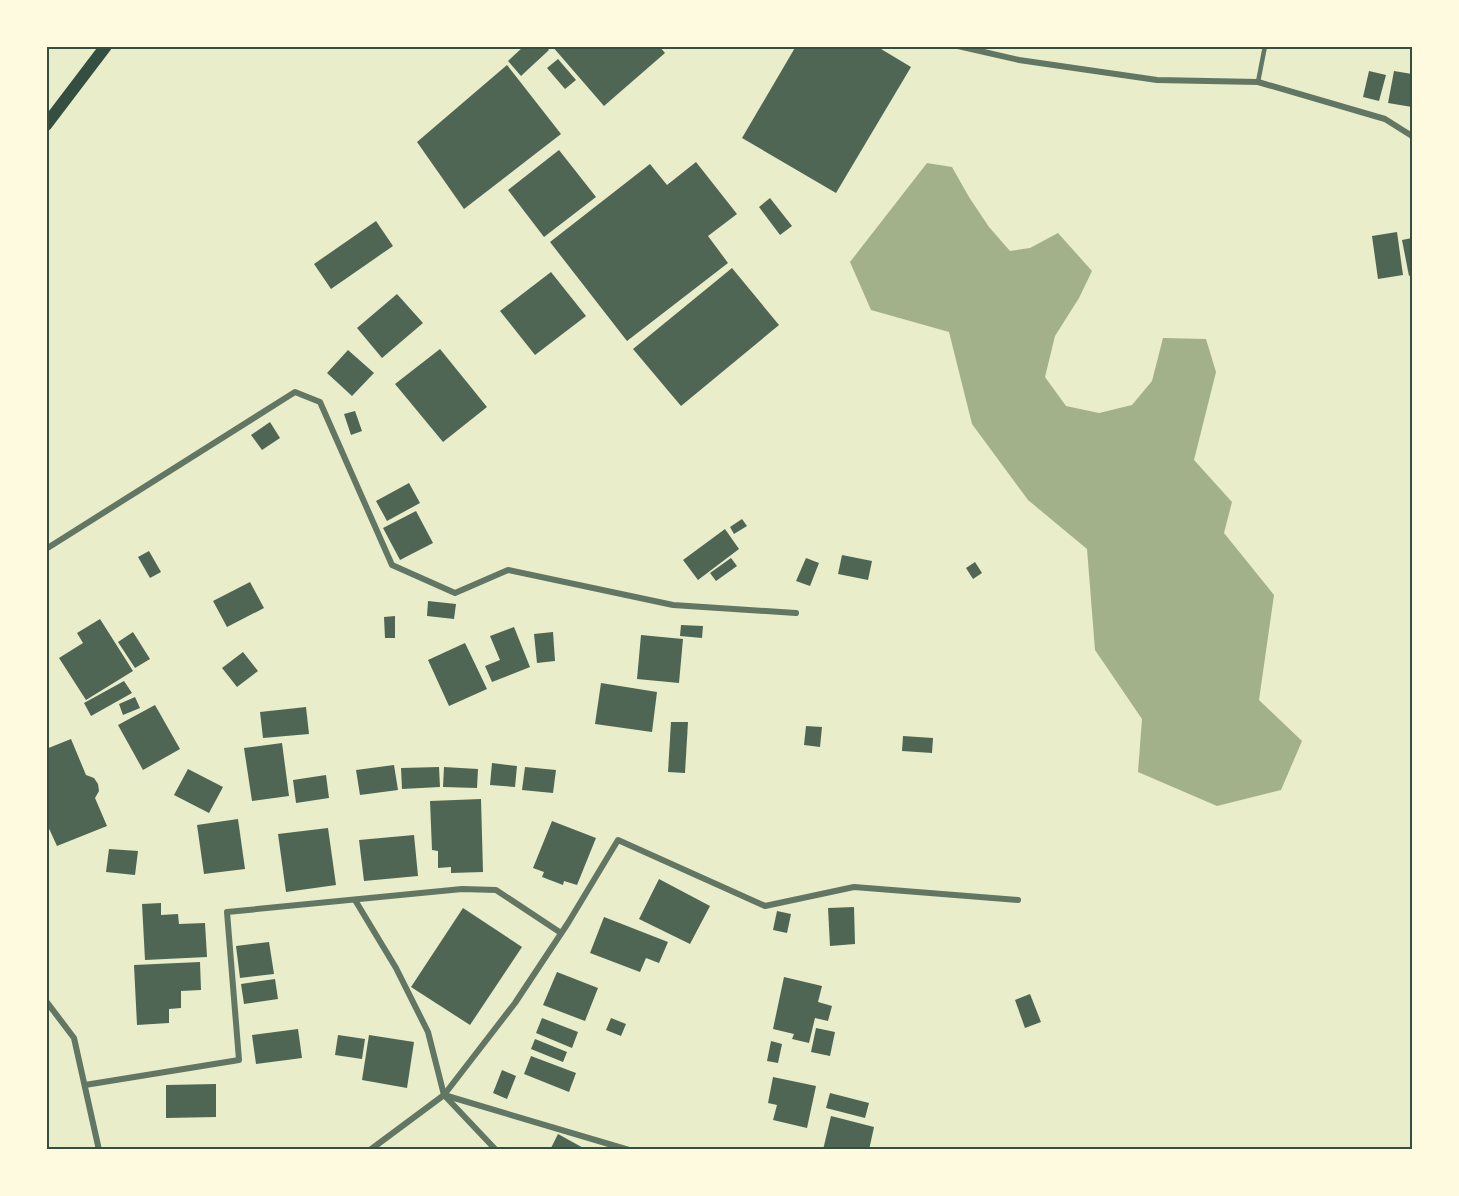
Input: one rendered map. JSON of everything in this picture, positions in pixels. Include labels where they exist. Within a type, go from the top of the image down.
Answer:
[{"type":"main road","points":[[46,125],[106,46]]},
{"type":"street","points":[[958,46],[1018,60],[1157,80],[1258,82],[1385,119],[1413,136]]},
{"type":"street","points":[[46,549],[295,392],[320,402],[392,565],[455,593],[508,570],[674,605],[796,613]]},
{"type":"street","points":[[370,1149],[444,1095],[515,1003],[618,840],[765,906],[854,887],[1017,900]]},
{"type":"street","points":[[85,1085],[239,1060],[227,912],[462,889],[496,890],[561,933]]},
{"type":"street","points":[[355,900],[396,968],[428,1032],[444,1095],[496,1149]]},
{"type":"street","points":[[46,1001],[74,1038],[99,1149]]},
{"type":"street","points":[[444,1095],[629,1149]]},
{"type":"lane","points":[[1258,82],[1265,46]]},
{"type":"shaded area","points":[[927,163],[952,167],[989,227],[1010,251],[1030,248],[1058,233],[1092,271],[1079,298],[1055,336],[1045,377],[1066,406],[1099,413],[1132,405],[1152,381],[1163,338],[1206,339],[1216,372],[1194,460],[1232,502],[1224,533],[1274,595],[1259,700],[1302,741],[1281,790],[1217,806],[1138,772],[1142,719],[1095,650],[1087,549],[1028,500],[972,424],[949,332],[871,310],[850,262]]},
{"type":"building","points":[[524,46],[546,46],[549,50],[521,76],[508,61]]},
{"type":"building","points":[[552,46],[659,46],[665,53],[604,106]]},
{"type":"building","points":[[796,46],[876,46],[911,67],[836,193],[742,138]]},
{"type":"building","points":[[558,59],[576,80],[565,89],[547,68]]},
{"type":"building","points":[[507,65],[561,134],[464,209],[417,142]]},
{"type":"building","points":[[1369,71],[1386,75],[1379,101],[1363,97]]},
{"type":"building","points":[[1394,71],[1412,74],[1412,107],[1388,103]]},
{"type":"building","points":[[559,150],[596,197],[544,237],[508,190]]},
{"type":"building","points":[[696,162],[737,214],[708,236],[728,263],[627,341],[550,242],[650,164],[667,185]]},
{"type":"building","points":[[770,198],[792,226],[780,235],[759,207]]},
{"type":"building","points":[[376,221],[393,246],[331,289],[314,264]]},
{"type":"building","points":[[1397,232],[1403,275],[1378,279],[1372,236]]},
{"type":"building","points":[[1412,238],[1412,275],[1409,276],[1402,240]]},
{"type":"building","points":[[732,268],[779,325],[681,406],[633,349]]},
{"type":"building","points":[[551,272],[586,316],[535,355],[500,311]]},
{"type":"building","points":[[397,294],[423,323],[382,358],[357,328]]},
{"type":"building","points":[[440,349],[487,407],[443,442],[395,384]]},
{"type":"building","points":[[348,350],[374,373],[352,396],[327,373]]},
{"type":"building","points":[[355,411],[362,431],[351,435],[344,414]]},
{"type":"building","points":[[270,422],[280,438],[262,450],[251,435]]},
{"type":"building","points":[[409,483],[420,503],[387,521],[376,501]]},
{"type":"building","points":[[416,511],[433,543],[400,560],[383,528]]},
{"type":"building","points":[[742,519],[747,526],[734,534],[730,527]]},
{"type":"building","points":[[725,529],[739,549],[698,580],[683,560]]},
{"type":"building","points":[[149,551],[161,572],[150,578],[138,557]]},
{"type":"building","points":[[842,555],[872,561],[868,580],[838,574]]},
{"type":"building","points":[[731,558],[737,566],[716,581],[710,573]]},
{"type":"building","points":[[806,558],[819,563],[810,586],[796,581]]},
{"type":"building","points":[[975,562],[982,573],[973,579],[966,568]]},
{"type":"building","points":[[250,582],[264,608],[227,627],[213,601]]},
{"type":"building","points":[[428,601],[456,604],[454,619],[427,616]]},
{"type":"building","points":[[395,616],[395,638],[385,638],[384,617]]},
{"type":"building","points":[[100,619],[133,671],[86,700],[59,658],[83,643],[77,633]]},
{"type":"building","points":[[681,625],[703,626],[702,638],[680,636]]},
{"type":"building","points":[[514,627],[530,667],[492,682],[485,666],[500,660],[490,636]]},
{"type":"building","points":[[133,632],[150,659],[135,668],[118,642]]},
{"type":"building","points":[[553,632],[555,661],[537,663],[534,634]]},
{"type":"building","points":[[641,635],[683,639],[679,683],[637,679]]},
{"type":"building","points":[[465,643],[487,689],[449,706],[428,660]]},
{"type":"building","points":[[243,652],[258,671],[237,687],[222,668]]},
{"type":"building","points":[[124,681],[132,693],[91,716],[84,703]]},
{"type":"building","points":[[601,683],[657,692],[652,732],[595,724]]},
{"type":"building","points":[[135,697],[140,708],[123,715],[119,704]]},
{"type":"building","points":[[155,705],[180,749],[143,770],[118,725]]},
{"type":"building","points":[[306,707],[309,734],[263,738],[260,712]]},
{"type":"building","points":[[671,722],[688,722],[685,773],[668,772]]},
{"type":"building","points":[[806,726],[822,727],[820,747],[804,745]]},
{"type":"building","points":[[903,736],[933,738],[932,753],[902,751]]},
{"type":"building","points":[[71,739],[86,775],[94,778],[98,784],[99,791],[95,798],[107,826],[57,846],[46,822],[46,749]]},
{"type":"building","points":[[282,743],[289,796],[252,801],[244,748]]},
{"type":"building","points":[[492,763],[517,766],[515,787],[490,785]]},
{"type":"building","points":[[394,765],[398,790],[360,795],[356,770]]},
{"type":"building","points":[[439,767],[440,787],[402,789],[401,768]]},
{"type":"building","points":[[444,767],[478,769],[477,788],[443,787]]},
{"type":"building","points":[[525,767],[556,770],[553,793],[522,790]]},
{"type":"building","points":[[188,769],[223,787],[209,813],[174,795]]},
{"type":"building","points":[[326,775],[329,798],[296,803],[293,780]]},
{"type":"building","points":[[481,799],[483,872],[451,873],[451,867],[438,868],[438,851],[432,850],[430,801]]},
{"type":"building","points":[[238,819],[245,869],[204,874],[197,825]]},
{"type":"building","points":[[552,821],[596,838],[577,885],[564,881],[563,885],[542,877],[544,872],[533,868]]},
{"type":"building","points":[[328,828],[336,885],[286,892],[278,834]]},
{"type":"building","points":[[414,835],[418,876],[364,881],[359,840]]},
{"type":"building","points":[[109,849],[138,851],[135,875],[106,872]]},
{"type":"building","points":[[659,879],[710,906],[690,944],[639,919]]},
{"type":"building","points":[[161,903],[161,915],[178,914],[179,924],[205,923],[207,957],[145,960],[142,904]]},
{"type":"building","points":[[854,907],[855,944],[830,946],[828,908]]},
{"type":"building","points":[[463,908],[522,947],[470,1025],[411,987]]},
{"type":"building","points":[[777,911],[791,914],[787,933],[773,930]]},
{"type":"building","points":[[604,917],[668,942],[659,963],[646,958],[640,972],[590,953]]},
{"type":"building","points":[[269,942],[274,974],[240,978],[236,946]]},
{"type":"building","points":[[200,962],[201,990],[181,991],[181,1008],[169,1009],[169,1023],[137,1025],[134,965]]},
{"type":"building","points":[[557,972],[598,988],[585,1021],[543,1005]]},
{"type":"building","points":[[784,977],[822,986],[818,1002],[832,1006],[828,1021],[815,1018],[809,1043],[792,1039],[794,1034],[773,1029]]},
{"type":"building","points":[[275,979],[278,999],[244,1004],[241,984]]},
{"type":"building","points":[[1030,994],[1041,1022],[1025,1028],[1015,1000]]},
{"type":"building","points":[[542,1018],[578,1032],[572,1048],[536,1033]]},
{"type":"building","points":[[611,1018],[626,1024],[621,1036],[606,1030]]},
{"type":"building","points":[[816,1028],[835,1032],[830,1056],[811,1052]]},
{"type":"building","points":[[298,1029],[302,1058],[256,1064],[252,1035]]},
{"type":"building","points":[[338,1035],[365,1039],[362,1059],[335,1055]]},
{"type":"building","points":[[369,1035],[414,1042],[407,1088],[362,1080]]},
{"type":"building","points":[[535,1039],[567,1052],[563,1062],[531,1049]]},
{"type":"building","points":[[771,1041],[782,1044],[778,1063],[767,1061]]},
{"type":"building","points":[[531,1056],[576,1073],[569,1092],[524,1074]]},
{"type":"building","points":[[502,1070],[516,1076],[507,1099],[493,1093]]},
{"type":"building","points":[[773,1077],[816,1086],[807,1128],[773,1120],[777,1105],[768,1103]]},
{"type":"building","points":[[216,1084],[216,1117],[166,1118],[166,1085]]},
{"type":"building","points":[[830,1093],[869,1103],[865,1118],[826,1108]]},
{"type":"building","points":[[831,1116],[874,1127],[869,1150],[823,1150]]},
{"type":"building","points":[[558,1134],[587,1150],[550,1150]]}]
